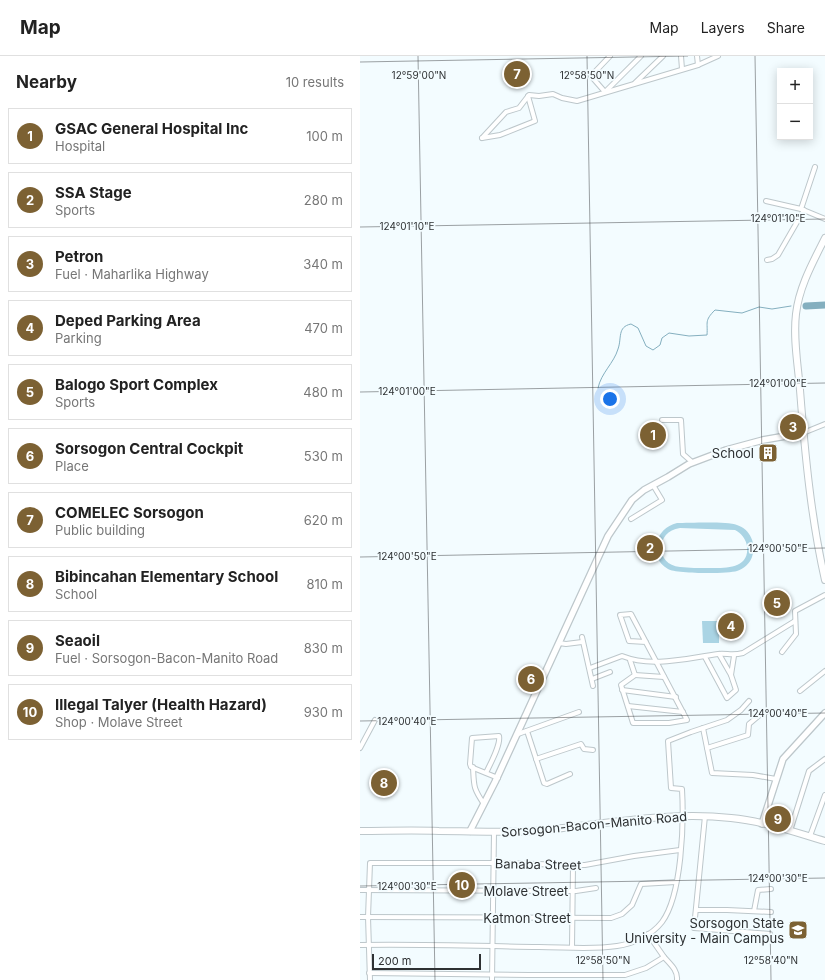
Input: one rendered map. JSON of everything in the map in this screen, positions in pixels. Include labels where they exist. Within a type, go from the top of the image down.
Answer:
[{"type":"main road","points":[[825,238],[801,288],[796,314],[795,332],[803,433],[813,512],[825,580]]},
{"type":"main road","name":"Sorsogon-Bacon-Manito Road","points":[[360,831],[535,831],[626,820],[705,816],[733,818],[762,824],[825,841]]},
{"type":"street","points":[[605,92],[591,76],[610,56]]},
{"type":"street","points":[[605,92],[641,56]]},
{"type":"street","points":[[635,83],[663,56]]},
{"type":"street","points":[[681,56],[682,69]]},
{"type":"street","points":[[697,56],[698,65]]},
{"type":"street","points":[[528,96],[534,122],[500,136],[482,138],[506,112],[519,108],[528,96],[529,95],[539,96],[553,94],[562,98],[577,101],[698,65],[718,56]]},
{"type":"street","points":[[767,260],[778,255],[802,210],[815,167]]},
{"type":"street","points":[[766,201],[802,210],[825,219]]},
{"type":"street","points":[[662,420],[681,420],[683,454],[692,462]]},
{"type":"street","points":[[470,831],[498,778],[608,536],[632,500],[644,490],[692,462],[726,450],[764,440],[803,433],[825,424]]},
{"type":"street","points":[[631,519],[662,500],[653,485]]},
{"type":"street","points":[[782,652],[796,634],[795,611],[825,595]]},
{"type":"street","points":[[646,642],[629,641],[620,615],[631,614],[676,697],[687,720],[669,723],[633,723],[620,685],[635,675],[664,677]]},
{"type":"street","points":[[590,668],[622,656],[630,660],[656,662],[705,657],[719,654],[734,656],[743,653],[795,621]]},
{"type":"street","points":[[582,637],[593,686]]},
{"type":"street","points":[[559,643],[566,644],[582,642]]},
{"type":"street","points":[[705,657],[727,698],[736,690],[731,675],[719,654]]},
{"type":"street","points":[[731,675],[734,656]]},
{"type":"street","points":[[630,660],[635,675]]},
{"type":"street","points":[[800,691],[825,671]]},
{"type":"street","points":[[592,679],[610,672]]},
{"type":"street","points":[[622,690],[676,697]]},
{"type":"street","points":[[360,945],[413,944],[572,947],[619,946],[648,934],[662,922],[675,894],[680,850],[683,816],[682,789],[671,788],[668,741],[727,720],[741,710],[749,701]]},
{"type":"street","points":[[628,706],[683,712]]},
{"type":"street","points":[[518,734],[579,712]]},
{"type":"street","points":[[707,748],[748,735],[749,724],[762,713]]},
{"type":"street","points":[[762,824],[783,759],[825,713]]},
{"type":"street","points":[[360,748],[375,720]]},
{"type":"street","points":[[703,728],[712,773],[753,775],[776,779]]},
{"type":"street","points":[[527,731],[545,784],[570,774]]},
{"type":"street","points":[[484,804],[476,792],[474,786],[473,767],[470,764],[472,738],[500,736],[486,773]]},
{"type":"street","points":[[536,759],[581,744],[584,750],[593,750]]},
{"type":"street","points":[[790,831],[809,771],[825,759]]},
{"type":"street","points":[[473,767],[498,778]]},
{"type":"street","points":[[810,836],[825,795]]},
{"type":"street","points":[[705,816],[694,928],[770,934]]},
{"type":"street","points":[[492,980],[494,832]]},
{"type":"street","name":"Banaba Street","points":[[368,890],[370,863],[493,863],[573,866],[680,850]]},
{"type":"street","points":[[572,947],[573,866]]},
{"type":"street","name":"Katmon Street","points":[[360,917],[611,918],[617,917],[632,905],[641,884],[676,882]]},
{"type":"street","name":"Molave Street","points":[[360,890],[573,891],[596,888]]},
{"type":"street","points":[[754,911],[758,890],[771,889]]},
{"type":"street","points":[[368,890],[370,980]]},
{"type":"street","points":[[696,910],[771,912]]},
{"type":"street","points":[[648,934],[675,970],[677,980]]},
{"type":"street","points":[[369,973],[492,975],[625,974],[646,968],[664,957]]},
{"type":"street","points":[[551,974],[552,980]]},
{"type":"shaded area","points":[[677,523],[725,523],[737,525],[749,533],[754,547],[752,557],[748,564],[740,570],[732,572],[691,573],[673,571],[661,564],[657,557],[656,550],[656,543],[659,537],[669,526]],"holes":[[[680,528],[735,530],[743,536],[747,546],[747,554],[740,564],[721,568],[680,567],[672,565],[662,555],[662,541],[672,530]]]},
{"type":"shaded area","points":[[656,538],[654,547],[656,557],[648,555],[646,546],[647,539]]},
{"type":"shaded area","points":[[781,589],[789,609],[775,616],[765,596]]},
{"type":"shaded area","points":[[702,621],[719,621],[719,643],[703,643]]},
{"type":"waterway","points":[[806,306],[825,305]]},
{"type":"waterway","points":[[598,388],[602,378],[614,359],[622,330],[627,325],[631,324],[638,328],[646,346],[653,350],[660,345],[662,338],[669,333],[689,336],[707,335],[708,319],[715,310],[742,313],[759,307],[772,309],[791,306]]},
{"type":"place","name":"COMELEC Sorsogon","points":[[517,74]]},
{"type":"place","name":"Petron","points":[[793,427]]},
{"type":"place","name":"GSAC General Hospital Inc","points":[[653,435]]},
{"type":"place","name":"School","points":[[768,453]]},
{"type":"place","name":"SSA Stage","points":[[650,548]]},
{"type":"place","name":"Balogo Sport Complex","points":[[777,603]]},
{"type":"place","name":"Deped Parking Area","points":[[731,626]]},
{"type":"place","name":"Sorsogon Central Cockpit","points":[[531,679]]},
{"type":"place","name":"Bibincahan Elementary School","points":[[384,783]]},
{"type":"place","name":"Seaoil","points":[[778,819]]},
{"type":"place","name":"Illegal Talyer (Health Hazard)","points":[[462,885]]},
{"type":"place","name":"Sorsogon State University - Main Campus","points":[[798,930]]}]
